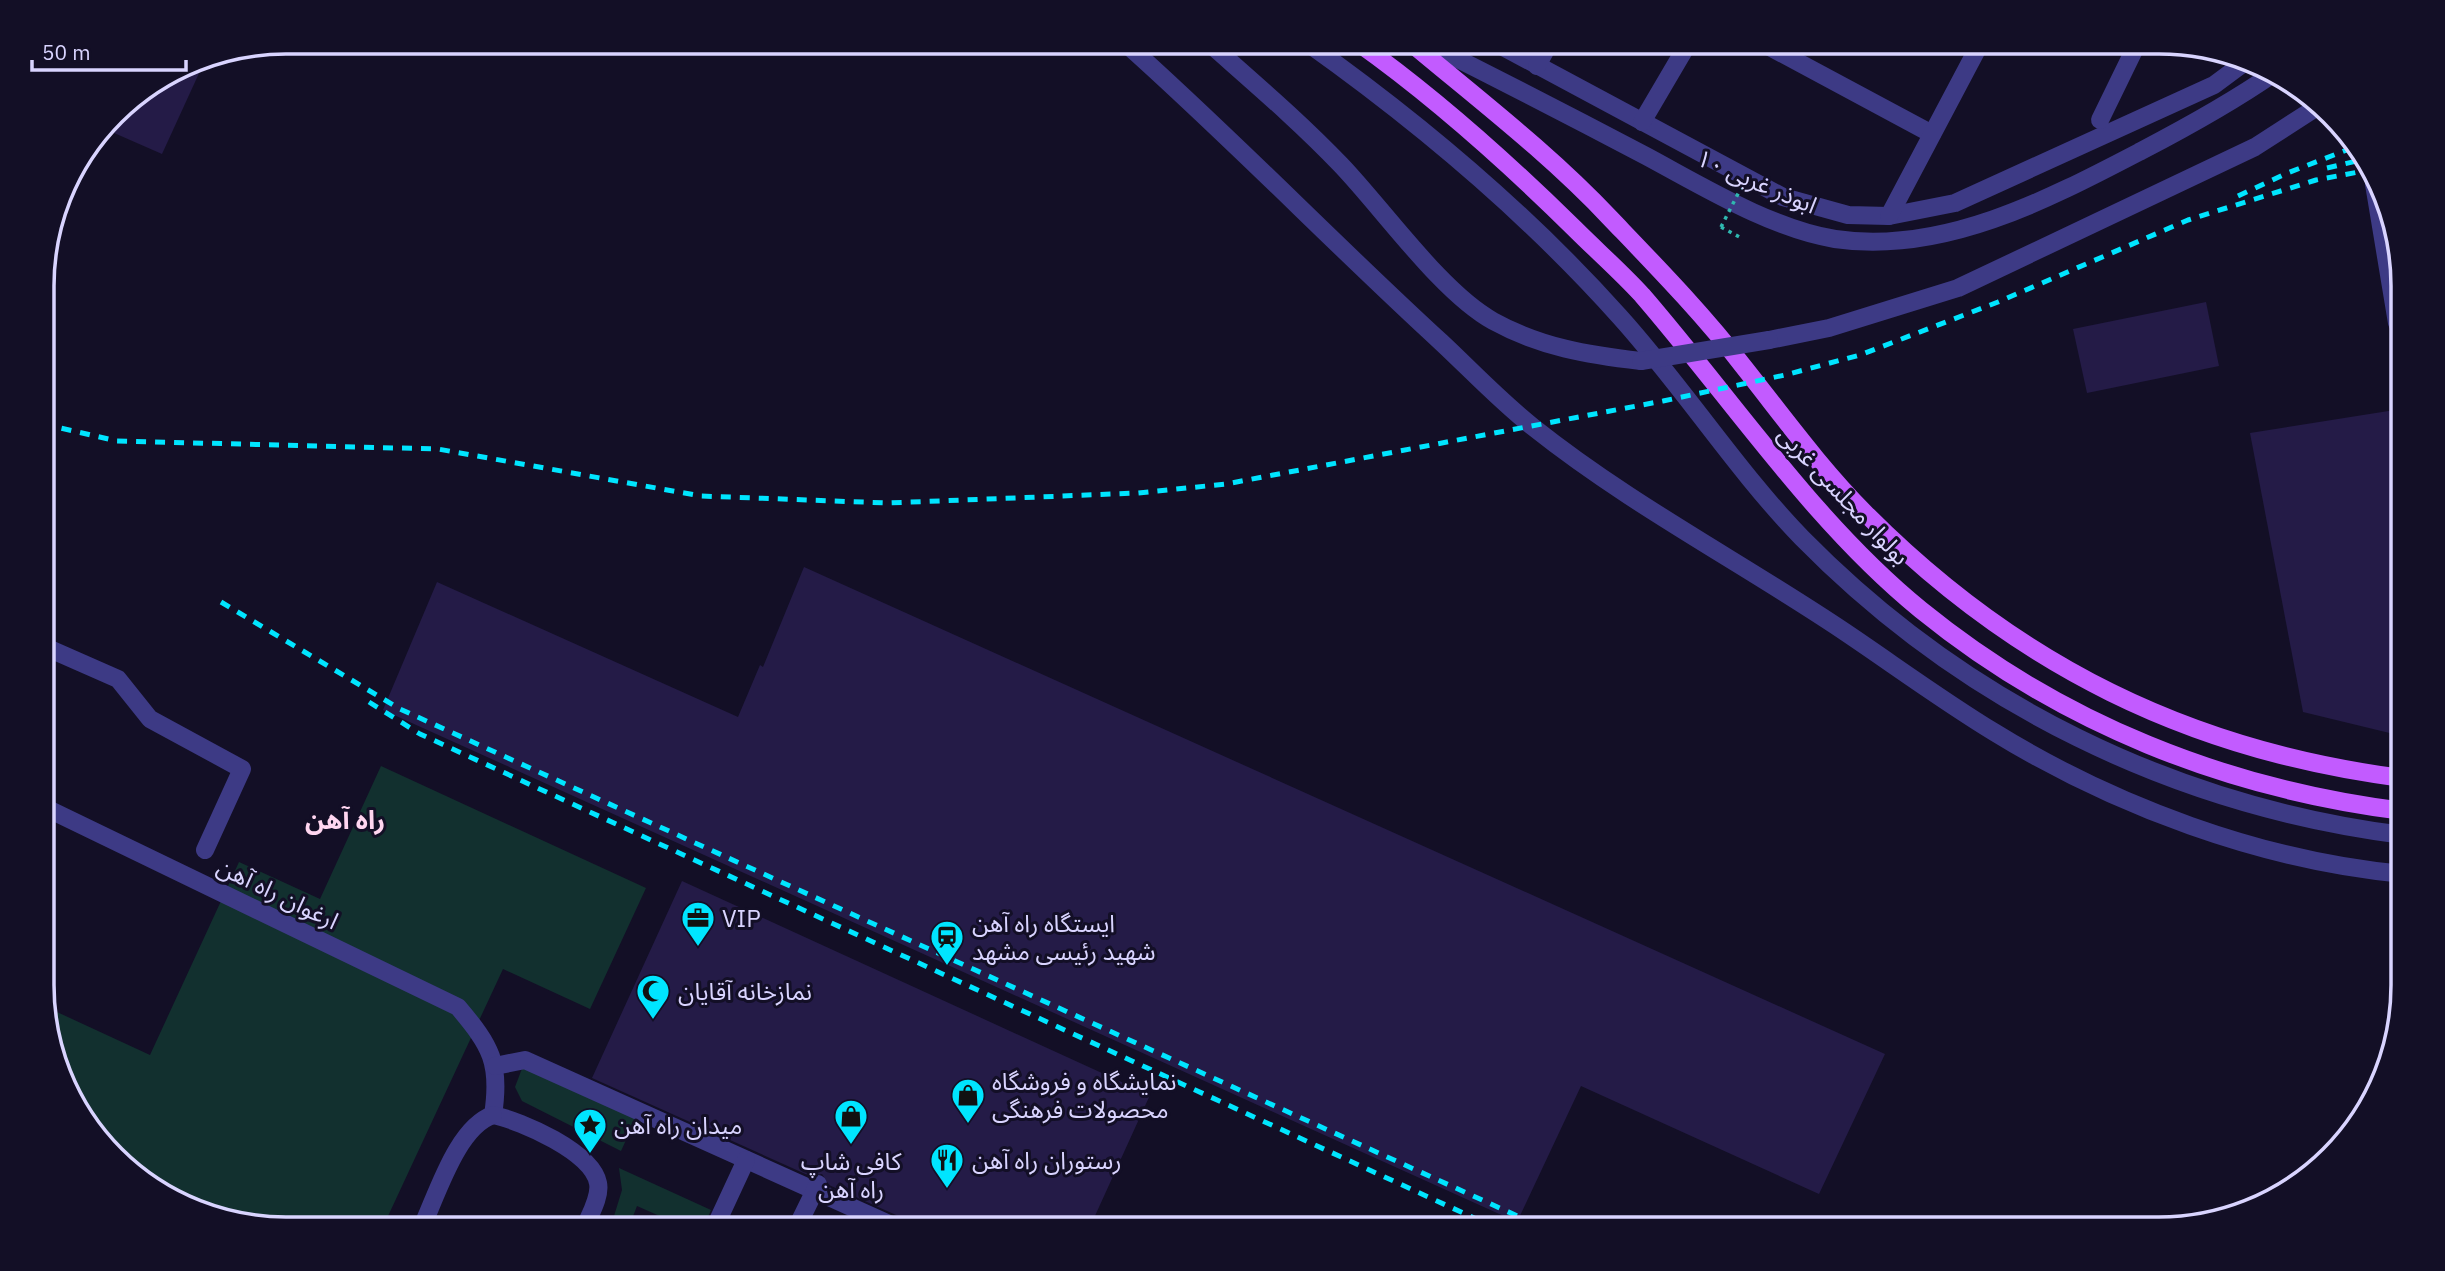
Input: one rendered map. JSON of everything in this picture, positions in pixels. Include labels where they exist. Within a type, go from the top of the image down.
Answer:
[{"type":"main road","name":"بولوار مجلسی غربی","points":[[1374,54],[1400,72],[1513,167],[1639,292],[1777,463],[1839,530],[1918,608],[1984,659],[2065,709],[2157,750],[2258,784],[2339,803],[2391,810]]},
{"type":"main road","name":"بولوار مجلسی غربی","points":[[1424,54],[1529,141],[1609,216],[1742,364],[1780,414],[1863,512],[1941,584],[2004,631],[2082,680],[2170,722],[2269,753],[2344,771],[2391,777]]},
{"type":"street","points":[[1137,54],[1253,160],[1377,283],[1531,425],[1645,509],[1839,628],[1995,733],[2128,803],[2246,843],[2372,871],[2391,872]]},
{"type":"street","points":[[1221,54],[1340,164],[1449,287],[1490,320],[1535,342],[1590,355],[1641,361],[1829,328],[1958,288],[2255,147],[2311,111]]},
{"type":"street","points":[[1323,54],[1380,95],[1508,202],[1629,327],[1799,535],[1852,586],[1908,633],[1984,687],[2049,725],[2121,759],[2197,789],[2281,814],[2391,833]]},
{"type":"street","name":"ابوذر غربی ۱۰","points":[[1447,54],[1715,193],[1783,223],[1835,239],[1888,240],[1944,234],[2005,215],[2088,178],[2206,117],[2264,80]]},
{"type":"street","points":[[1515,54],[1783,197],[1848,215],[1889,216],[1955,203],[2214,85],[2236,68]]},
{"type":"street","points":[[1536,66],[1543,54]]},
{"type":"street","points":[[1642,122],[1682,54]]},
{"type":"street","points":[[1783,54],[1932,134]]},
{"type":"street","points":[[1889,216],[1975,54]]},
{"type":"street","points":[[2100,120],[2132,54]]},
{"type":"street","points":[[2379,216],[2391,287]]},
{"type":"street","points":[[54,651],[118,679],[150,719],[242,769],[205,850]]},
{"type":"street","name":"ارغوان راه آهن","points":[[54,812],[458,1007],[481,1034],[493,1055],[495,1066]]},
{"type":"street","points":[[493,1115],[498,1083],[495,1066],[525,1060],[746,1160],[817,1187],[876,1217]]},
{"type":"street","points":[[427,1217],[465,1135],[480,1119],[493,1115],[511,1119],[580,1156],[594,1170],[599,1186],[588,1217]]},
{"type":"street","points":[[720,1217],[746,1160]]},
{"type":"street","points":[[802,1217],[817,1187]]},
{"type":"path","points":[[1742,186],[1721,228],[1743,239]]},
{"type":"green space","points":[[381,766],[646,888],[590,1009],[503,969],[388,1217],[256,1215],[227,1209],[184,1193],[133,1159],[93,1113],[72,1073],[62,1044],[56,1011],[150,1055],[239,862],[320,899]]},
{"type":"green space","points":[[523,1066],[636,1118],[621,1151],[522,1101],[515,1087]]},
{"type":"green space","points":[[619,1168],[711,1210],[708,1217],[661,1217],[637,1206],[633,1217],[614,1217],[622,1190]]},
{"type":"building","points":[[200,71],[162,154],[113,132],[158,93]]},
{"type":"building","points":[[2206,302],[2219,366],[2087,393],[2073,329]]},
{"type":"building","points":[[2391,411],[2391,733],[2303,712],[2250,433]]},
{"type":"building","points":[[804,567],[1885,1054],[1819,1194],[1581,1086],[1520,1216],[1504,1216],[383,710],[437,582],[738,717],[760,665],[763,667]]},
{"type":"building","name":"ایستگاه راه آهن شهید رئیسی مشهد","points":[[682,881],[1150,1095],[1095,1217],[900,1217],[829,1185],[822,1174],[810,1176],[592,1078]]},
{"type":"railway","points":[[2238,196],[2346,150]]},
{"type":"railway","points":[[2327,168],[2354,162]]},
{"type":"railway","points":[[55,427],[117,441],[438,449],[701,496],[888,503],[1138,493],[1226,484],[1663,401],[1785,375],[1860,355],[1998,302],[2188,220],[2316,180],[2360,172]]},
{"type":"railway","points":[[221,602],[400,709],[1518,1216]]},
{"type":"railway","points":[[369,702],[420,734],[1471,1216]]},
{"type":"place","name":"VIP","points":[[698,948]]},
{"type":"place","name":"ایستگاه راه آهن شهید رئیسی مشهد","points":[[947,967]]},
{"type":"place","name":"نمازخانه آقایان","points":[[653,1021]]},
{"type":"place","name":"نمایشگاه و فروشگاه محصولات فرهنگی","points":[[968,1125]]},
{"type":"place","name":"کافی شاپ راه آهن","points":[[851,1146]]},
{"type":"place","name":"میدان راه آهن","points":[[590,1155]]},
{"type":"place","name":"رستوران راه آهن","points":[[947,1190]]},
{"type":"district","name":"راه آهن","points":[[345,819]]}]
